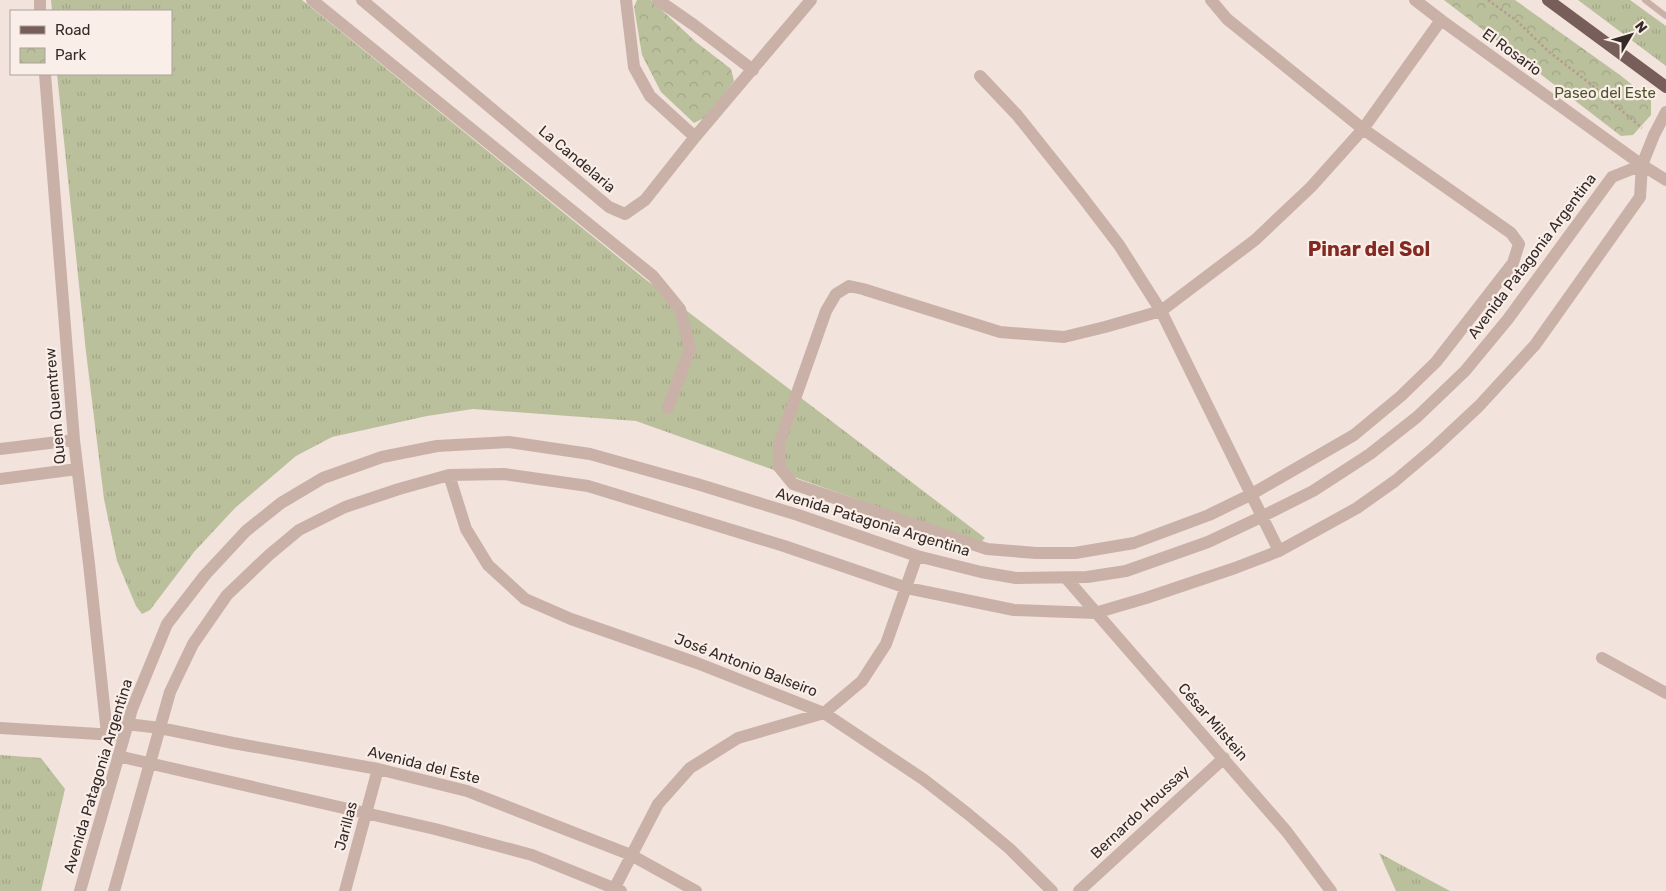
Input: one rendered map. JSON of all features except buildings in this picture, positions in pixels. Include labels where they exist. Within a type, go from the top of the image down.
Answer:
[{"type":"main road","points":[[1548,0],[1666,87]]},
{"type":"street","points":[[312,0],[654,276],[680,308],[690,349],[668,408]]},
{"type":"street","name":"La Candelaria","points":[[362,0],[609,207],[625,214],[645,200],[695,137],[811,0]]},
{"type":"street","points":[[626,0],[634,67],[650,96],[695,137]]},
{"type":"street","points":[[658,0],[694,24],[753,70]]},
{"type":"street","points":[[1211,0],[1227,19],[1363,130],[1511,233],[1519,244],[1514,263],[1436,362],[1401,396],[1354,435],[1250,495],[1209,516],[1134,543],[1075,553],[1036,554],[987,549],[793,484],[779,467],[779,444],[826,311],[836,294],[849,286],[1000,332],[1064,337],[1161,311],[1255,240],[1311,187],[1363,130],[1440,20]]},
{"type":"street","name":"El Rosario","points":[[1415,0],[1440,20],[1666,180]]},
{"type":"street","name":"Quem Quemtrew","points":[[45,75],[74,440],[108,734]]},
{"type":"street","points":[[980,76],[1017,115],[1080,194],[1119,245],[1161,311],[1279,551]]},
{"type":"street","points":[[114,891],[170,692],[193,644],[227,595],[269,555],[300,530],[345,507],[398,489],[449,475],[504,474],[588,486],[784,546],[907,588],[1014,610],[1095,613],[1146,598],[1279,551],[1357,508],[1395,481],[1480,406],[1535,345],[1640,197],[1642,164],[1666,112]]},
{"type":"street","name":"Avenida Patagonia Argentina","points":[[80,891],[135,701],[167,624],[205,575],[246,531],[281,503],[323,478],[382,456],[437,446],[509,442],[590,454],[798,515],[917,556],[981,572],[1016,578],[1087,578],[1126,571],[1208,542],[1313,492],[1370,454],[1417,417],[1465,371],[1508,319],[1612,177],[1642,164]]},
{"type":"street","points":[[0,449],[74,440]]},
{"type":"street","points":[[0,479],[77,469]]},
{"type":"street","name":"José Antonio Balseiro","points":[[449,475],[466,529],[488,565],[525,599],[571,619],[706,666],[824,713],[923,779],[968,814],[1010,849],[1052,891]]},
{"type":"street","points":[[118,756],[435,829],[532,855],[616,890],[631,855],[658,804],[690,768],[738,738],[824,713],[862,681],[886,644],[917,556]]},
{"type":"street","name":"César Milstein","points":[[1066,578],[1287,832],[1331,891]]},
{"type":"street","points":[[1602,658],[1666,693]]},
{"type":"street","name":"Avenida del Este","points":[[0,728],[108,734],[126,730],[160,728],[378,769],[467,791],[631,855],[696,891]]},
{"type":"street","name":"Bernardo Houssay","points":[[1079,891],[1224,758]]},
{"type":"street","name":"Jarillas","points":[[345,891],[378,769]]},
{"type":"lane","points":[[1645,0],[1666,16]]},
{"type":"path","points":[[1488,0],[1517,21],[1548,51],[1593,86],[1635,123],[1654,136]]},
{"type":"green space","points":[[51,0],[302,0],[645,279],[985,538],[980,543],[636,421],[473,409],[427,416],[332,437],[296,456],[235,508],[194,552],[150,610],[142,614],[136,606],[117,561],[104,499],[86,352],[57,75],[172,75],[172,10],[52,10]]},
{"type":"green space","points":[[637,0],[651,0],[696,42],[731,69],[734,81],[708,116],[694,123],[661,92],[642,55],[634,7]]},
{"type":"green space","name":"Paseo del Este","points":[[1444,0],[1515,0],[1620,75],[1651,100],[1651,115],[1633,135],[1621,136]]},
{"type":"green space","points":[[1578,0],[1630,0],[1666,26],[1666,66]]},
{"type":"green space","points":[[0,755],[41,758],[65,789],[41,891],[0,891]]},
{"type":"green space","points":[[1379,853],[1450,891],[1396,891]]},
{"type":"district","name":"Pinar del Sol","points":[[1369,249]]}]
